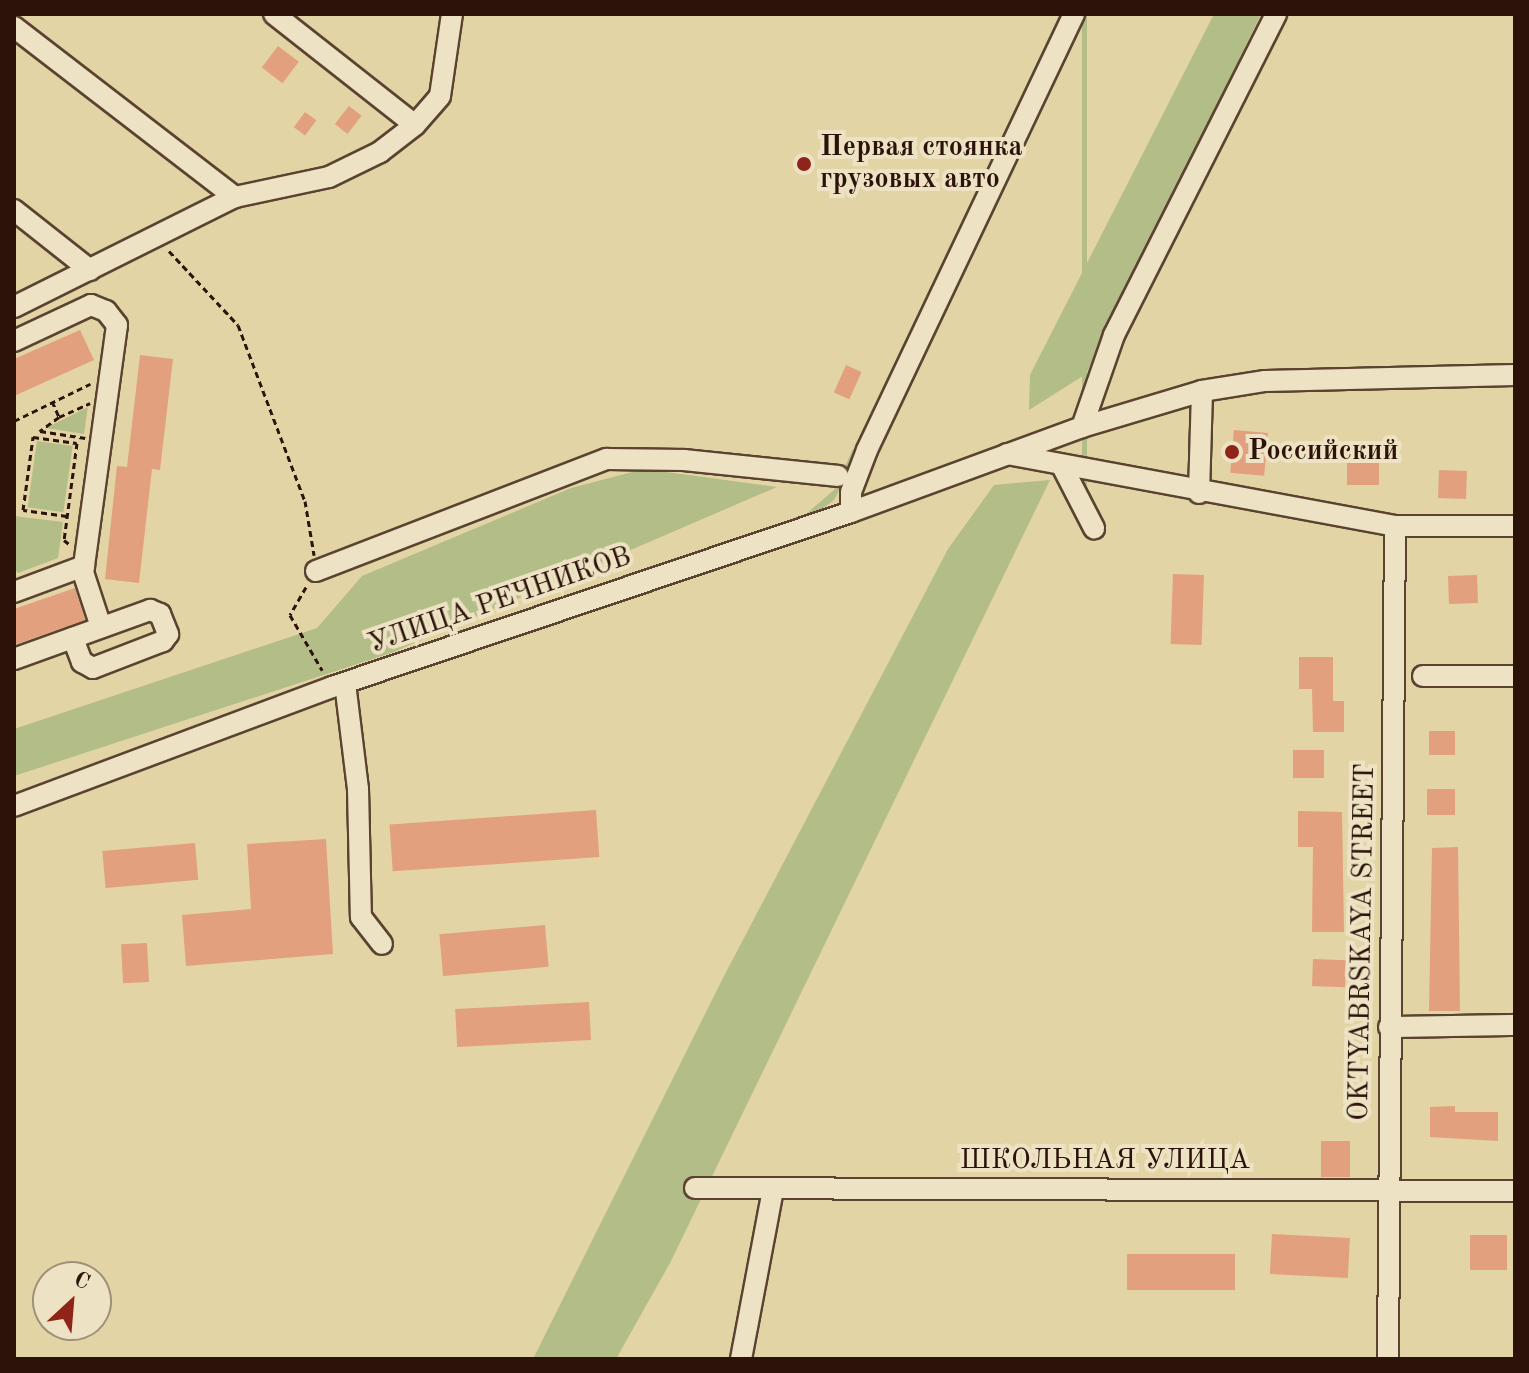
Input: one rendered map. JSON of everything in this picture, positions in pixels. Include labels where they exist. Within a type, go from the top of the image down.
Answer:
[{"type":"street","points":[[274,14],[415,125]]},
{"type":"street","points":[[14,307],[235,197],[329,177],[380,152],[415,125],[440,96],[452,14]]},
{"type":"street","points":[[851,512],[851,492],[867,450],[1074,14]]},
{"type":"street","points":[[1082,427],[1114,335],[1276,14]]},
{"type":"street","points":[[14,27],[235,197]]},
{"type":"street","points":[[14,210],[90,270]]},
{"type":"street","points":[[14,341],[84,307],[99,306],[112,317],[119,334],[85,561],[84,584],[101,627]]},
{"type":"street","name":"УЛИЦА РЕЧНИКОВ","points":[[14,806],[339,685],[851,512],[1082,427],[1202,391],[1265,381],[1515,375]]},
{"type":"street","points":[[1199,493],[1202,391]]},
{"type":"street","points":[[1007,454],[1063,468],[1395,526],[1515,526]]},
{"type":"street","points":[[316,571],[607,459],[684,460],[838,476]]},
{"type":"street","points":[[1063,468],[1094,528]]},
{"type":"street","name":"OKTYABRSKAYA STREET","points":[[1388,1359],[1395,526]]},
{"type":"street","points":[[14,592],[85,561]]},
{"type":"street","points":[[14,659],[101,627],[155,611],[168,634],[163,641],[93,668],[82,662],[73,638]]},
{"type":"street","points":[[1423,676],[1515,676]]},
{"type":"street","points":[[339,685],[358,789],[361,917],[382,944]]},
{"type":"street","points":[[1389,1027],[1515,1025]]},
{"type":"street","name":"ШКОЛЬНАЯ УЛИЦА","points":[[695,1188],[1515,1191]]},
{"type":"street","points":[[741,1359],[773,1189]]},
{"type":"path","points":[[156,237],[238,325],[305,501],[316,571],[290,615],[339,685]]},
{"type":"path","points":[[14,421],[113,373]]},
{"type":"path","points":[[52,401],[59,417]]},
{"type":"path","points":[[88,426],[86,438],[40,431],[59,417],[92,402],[90,414]]},
{"type":"path","points":[[67,516],[23,510],[33,437],[77,443],[64,540],[85,561]]},
{"type":"green space","points":[[1060,14],[1066,14],[862,443],[858,441]]},
{"type":"green space","points":[[1082,14],[1087,14],[1087,495],[1082,495]]},
{"type":"green space","points":[[1214,14],[1261,14],[1086,374],[1029,410],[1030,375]]},
{"type":"green space","points":[[88,407],[84,434],[46,428]]},
{"type":"green space","points":[[37,441],[73,446],[63,512],[28,507]]},
{"type":"green space","points":[[853,449],[858,452],[834,500],[807,520],[805,515],[834,490]]},
{"type":"green space","points":[[644,469],[777,487],[391,653],[14,776],[14,729],[317,628],[362,576],[571,488]]},
{"type":"green space","points":[[1050,480],[670,1263],[616,1359],[533,1359],[723,978],[948,549],[994,485]]},
{"type":"green space","points":[[14,516],[63,522],[58,558],[18,573],[14,569]]},
{"type":"building","points":[[278,46],[299,62],[283,83],[262,68]]},
{"type":"building","points":[[349,106],[362,116],[347,134],[335,124]]},
{"type":"building","points":[[305,112],[316,120],[305,136],[294,127]]},
{"type":"building","points":[[80,330],[94,360],[14,396],[14,359]]},
{"type":"building","points":[[140,355],[173,359],[160,470],[152,469],[139,583],[105,579],[117,466],[127,467]]},
{"type":"building","points":[[846,365],[862,372],[849,399],[834,392]]},
{"type":"building","points":[[1234,430],[1268,433],[1264,476],[1230,473]]},
{"type":"building","points":[[1347,459],[1379,459],[1379,485],[1347,485]]},
{"type":"building","points":[[1439,470],[1467,471],[1466,499],[1438,498]]},
{"type":"building","points":[[1173,574],[1204,575],[1202,645],[1171,644]]},
{"type":"building","points":[[1477,575],[1478,603],[1449,604],[1448,576]]},
{"type":"building","points":[[75,588],[85,620],[14,645],[14,609]]},
{"type":"building","points":[[1299,657],[1333,657],[1333,701],[1344,701],[1344,732],[1313,732],[1312,689],[1299,689]]},
{"type":"building","points":[[1429,731],[1455,731],[1455,755],[1429,755]]},
{"type":"building","points":[[1293,750],[1324,750],[1324,778],[1293,778]]},
{"type":"building","points":[[1427,789],[1455,789],[1455,815],[1427,815]]},
{"type":"building","points":[[596,810],[599,857],[393,871],[390,824]]},
{"type":"building","points":[[1298,811],[1342,812],[1344,932],[1312,932],[1313,847],[1298,847]]},
{"type":"building","points":[[326,839],[333,954],[186,966],[182,915],[251,909],[247,844]]},
{"type":"building","points":[[195,843],[198,880],[106,888],[102,851]]},
{"type":"building","points":[[1458,847],[1460,1011],[1429,1011],[1432,848]]},
{"type":"building","points":[[545,925],[549,967],[443,976],[439,934]]},
{"type":"building","points":[[147,943],[149,982],[123,983],[121,944]]},
{"type":"building","points":[[1313,959],[1346,960],[1345,987],[1312,986]]},
{"type":"building","points":[[589,1002],[591,1040],[457,1047],[455,1009]]},
{"type":"building","points":[[1455,1106],[1455,1112],[1498,1112],[1498,1141],[1430,1137],[1430,1107]]},
{"type":"building","points":[[1321,1141],[1350,1141],[1350,1177],[1321,1177]]},
{"type":"building","points":[[1272,1234],[1350,1238],[1348,1278],[1270,1274]]},
{"type":"building","points":[[1470,1235],[1507,1235],[1507,1270],[1470,1270]]},
{"type":"building","points":[[1127,1254],[1235,1254],[1235,1290],[1127,1290]]},
{"type":"place","name":"Первая стоянка грузовых авто","points":[[804,164]]},
{"type":"place","name":"Российский","points":[[1232,452]]}]
